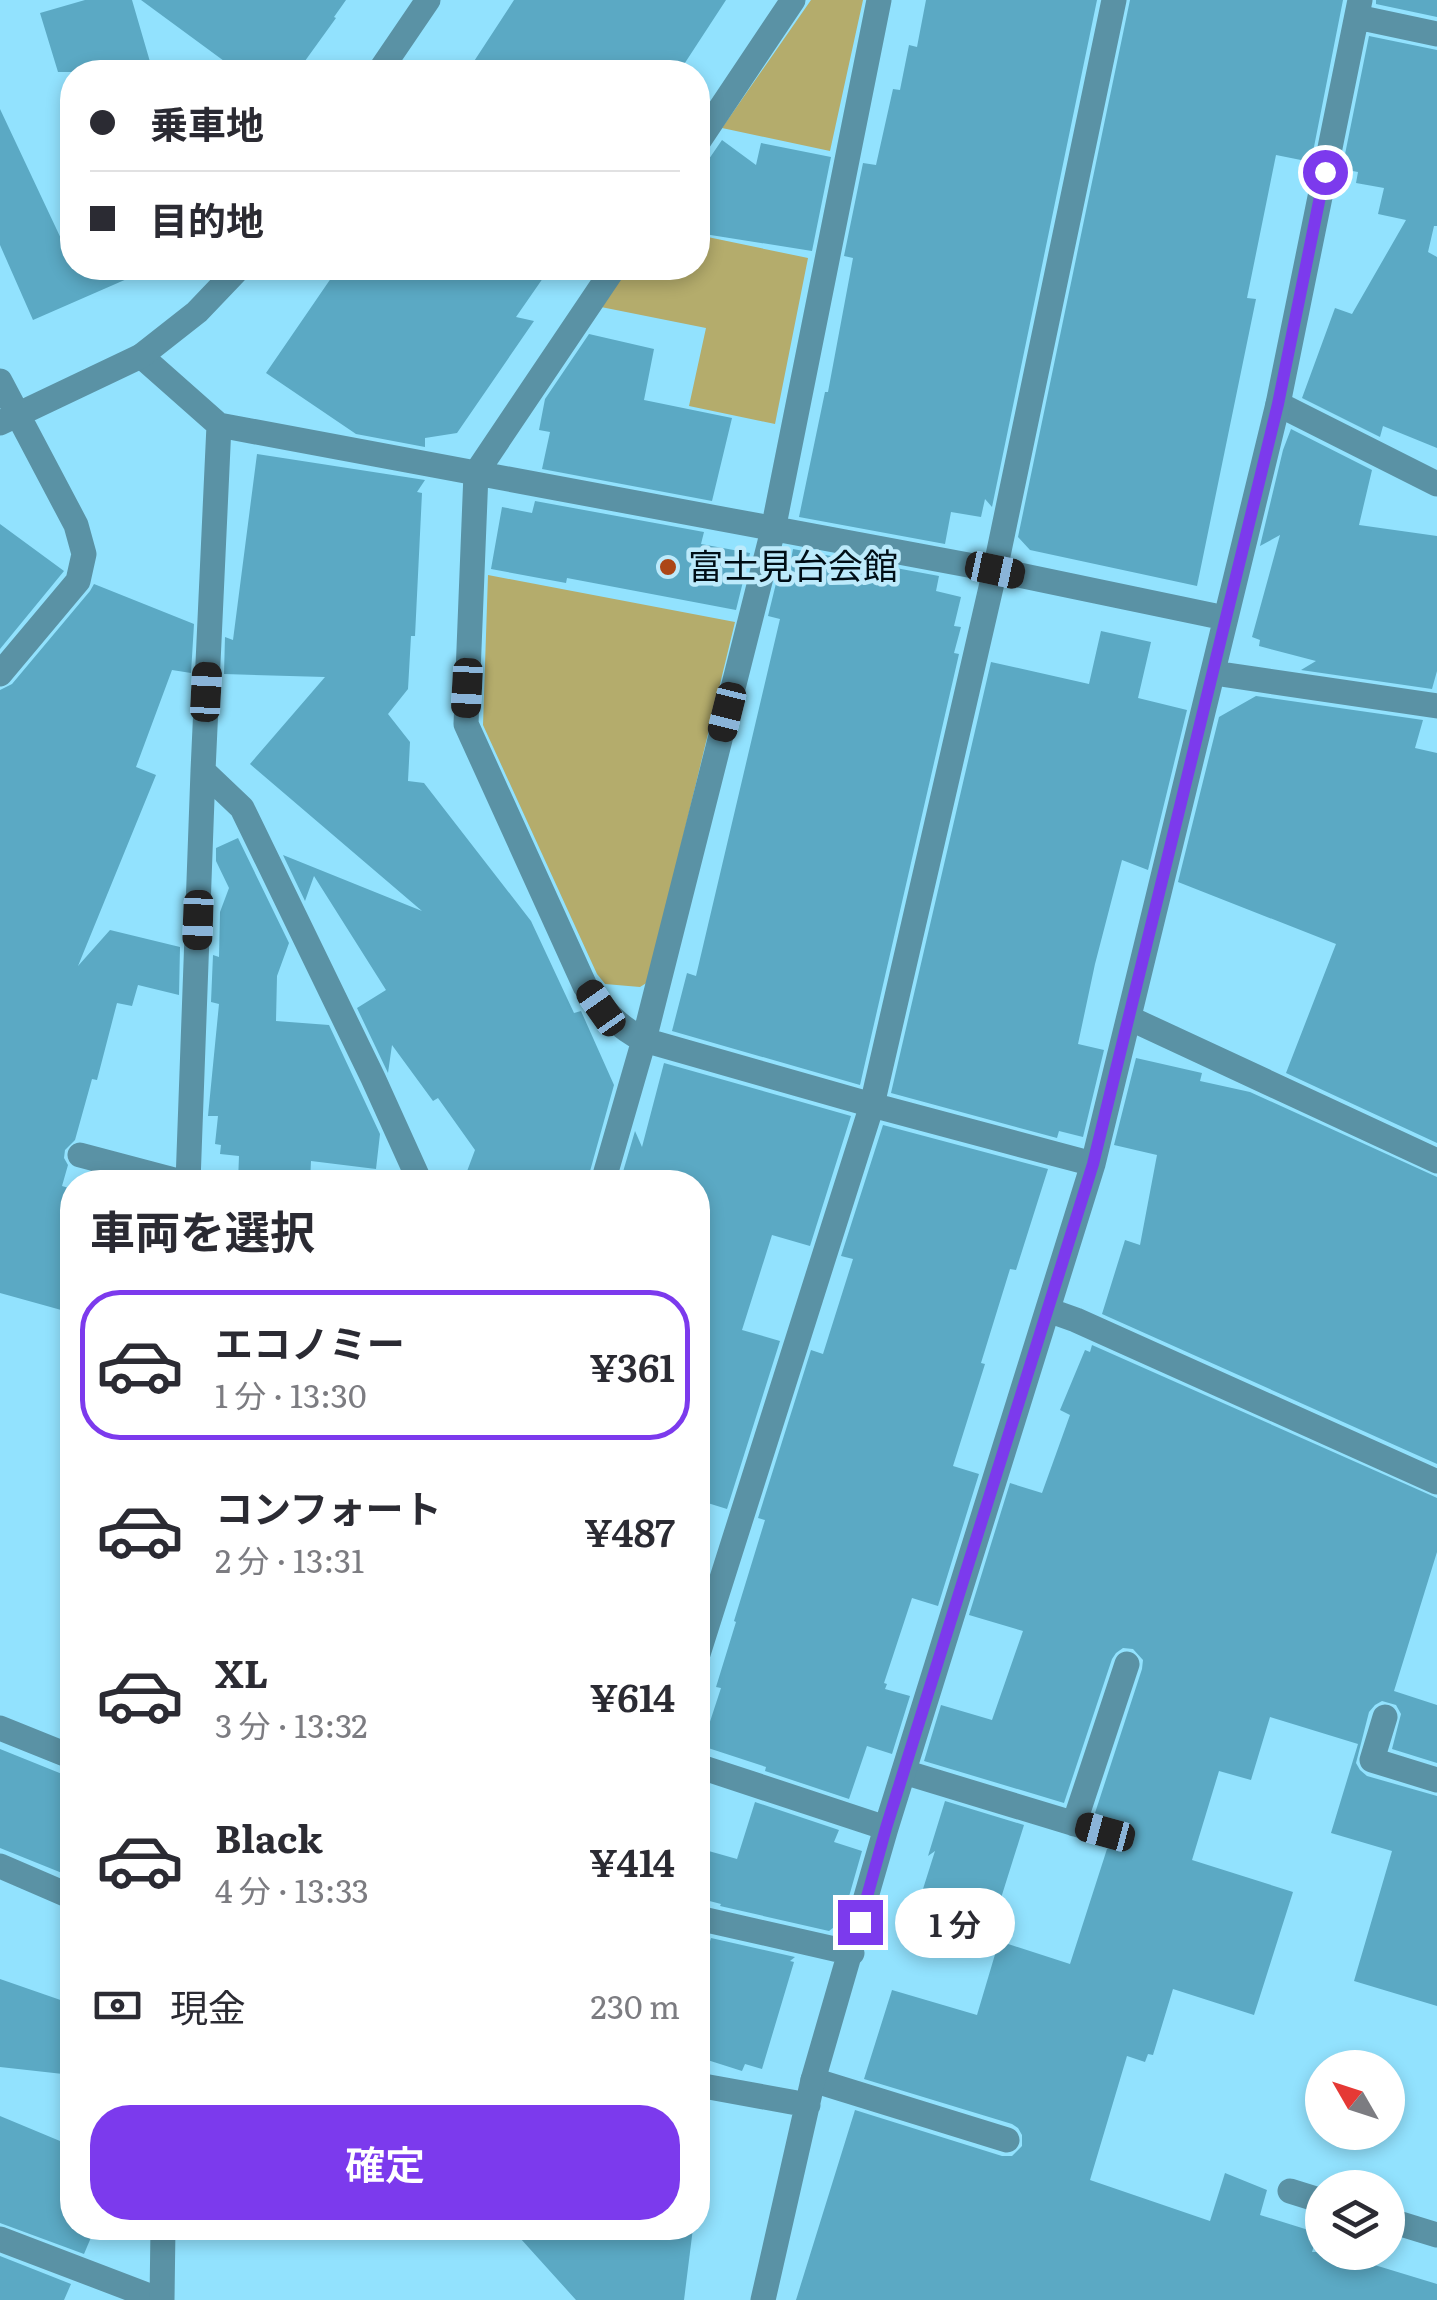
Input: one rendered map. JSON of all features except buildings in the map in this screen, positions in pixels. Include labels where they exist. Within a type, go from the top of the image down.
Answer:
[{"type":"street","points":[[387,60],[428,0]]},
{"type":"street","points":[[710,124],[793,0]]},
{"type":"street","points":[[607,1170],[773,530],[879,0]]},
{"type":"street","points":[[710,1616],[872,1105],[995,570],[1114,0]]},
{"type":"street","points":[[763,2300],[810,2093],[886,1828],[1093,1164],[1278,404],[1358,8],[1437,34]]},
{"type":"street","points":[[9,420],[141,356],[197,312],[228,280]]},
{"type":"street","points":[[606,280],[476,473],[466,724],[585,986],[601,1008],[628,1032],[644,1040],[1093,1164]]},
{"type":"street","points":[[141,356],[219,425],[995,570],[1225,618]]},
{"type":"street","points":[[0,381],[9,420],[76,525],[84,554],[78,581],[0,674]]},
{"type":"street","points":[[1278,404],[1437,484]]},
{"type":"street","points":[[186,1170],[219,425]]},
{"type":"street","points":[[1214,673],[1437,706]]},
{"type":"street","points":[[203,771],[242,808],[415,1170]]},
{"type":"street","points":[[1129,1018],[1437,1160]]},
{"type":"street","points":[[80,1155],[139,1170]]},
{"type":"street","points":[[1048,1310],[1437,1482]]},
{"type":"street","points":[[1074,1824],[1127,1664]]},
{"type":"street","points":[[1385,1718],[1372,1760],[1437,1780]]},
{"type":"street","points":[[0,1728],[60,1752]]},
{"type":"street","points":[[710,1770],[886,1828]]},
{"type":"street","points":[[904,1772],[1105,1832]]},
{"type":"street","points":[[0,1866],[60,1891]]},
{"type":"street","points":[[710,1921],[852,1953]]},
{"type":"street","points":[[710,2086],[810,2093],[1007,2140]]},
{"type":"street","points":[[1290,2191],[1305,2196]]},
{"type":"street","points":[[1405,2225],[1437,2235]]},
{"type":"street","points":[[0,2239],[161,2300],[164,2240]]},
{"type":"shaded area","points":[[811,0],[863,0],[830,151],[722,128]]},
{"type":"shaded area","points":[[710,238],[808,258],[775,424],[689,406],[706,328],[601,307],[620,280],[710,280]]},
{"type":"shaded area","points":[[488,575],[735,622],[648,982],[640,987],[605,984],[597,974],[483,725]]},
{"type":"place","name":"富士見台会館","points":[[668,567]]},
{"type":"route","points":[[860,1922],[1093,1164],[1278,404],[1325,172]]}]
